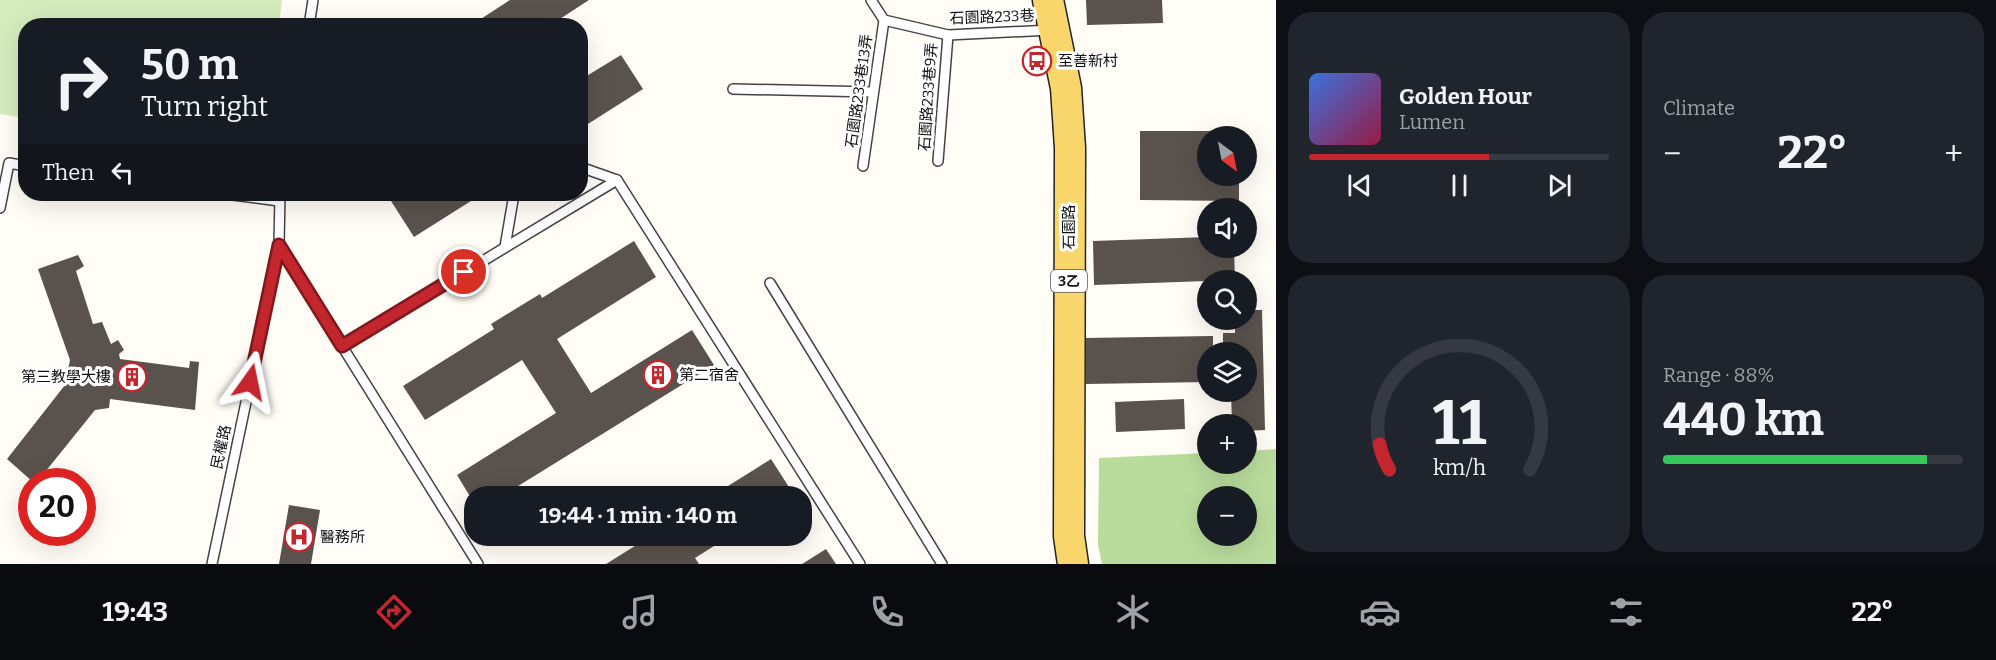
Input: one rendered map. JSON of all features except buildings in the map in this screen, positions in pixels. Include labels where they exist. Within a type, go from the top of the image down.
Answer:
[{"type":"main road","name":"石園路","points":[[1048,0],[1066,88],[1070,148],[1069,536],[1073,564]]},
{"type":"lane","points":[[310,18],[313,0]]},
{"type":"lane","points":[[871,0],[884,20]]},
{"type":"lane","name":"石園路233巷","points":[[884,20],[948,35],[1055,29]]},
{"type":"lane","name":"石園路233巷13弄","points":[[863,166],[884,20]]},
{"type":"lane","name":"石園路233巷9弄","points":[[938,161],[948,35]]},
{"type":"lane","points":[[733,89],[873,92]]},
{"type":"lane","points":[[0,208],[9,163],[18,165]]},
{"type":"lane","points":[[588,170],[617,180],[860,564]]},
{"type":"lane","points":[[588,197],[617,180]]},
{"type":"lane","name":"民權路","points":[[212,564],[279,245],[280,201]]},
{"type":"lane","points":[[505,247],[513,201]]},
{"type":"lane","points":[[342,346],[582,201]]},
{"type":"lane","points":[[279,245],[478,564]]},
{"type":"lane","points":[[770,283],[942,564]]},
{"type":"green space","points":[[0,0],[282,0],[280,18],[18,18],[18,117],[0,114]]},
{"type":"green space","points":[[1276,449],[1276,564],[1102,564],[1098,545],[1099,458],[1197,453],[1197,474],[1257,474],[1257,450]]},
{"type":"place","name":"至善新村","points":[[1037,61]]},
{"type":"place","name":"第二宿舍","points":[[658,375]]},
{"type":"place","name":"第三教學大樓","points":[[132,377]]},
{"type":"place","name":"醫務所","points":[[299,537]]},
{"type":"route","points":[[250,382],[279,245],[342,346],[464,272]]}]
